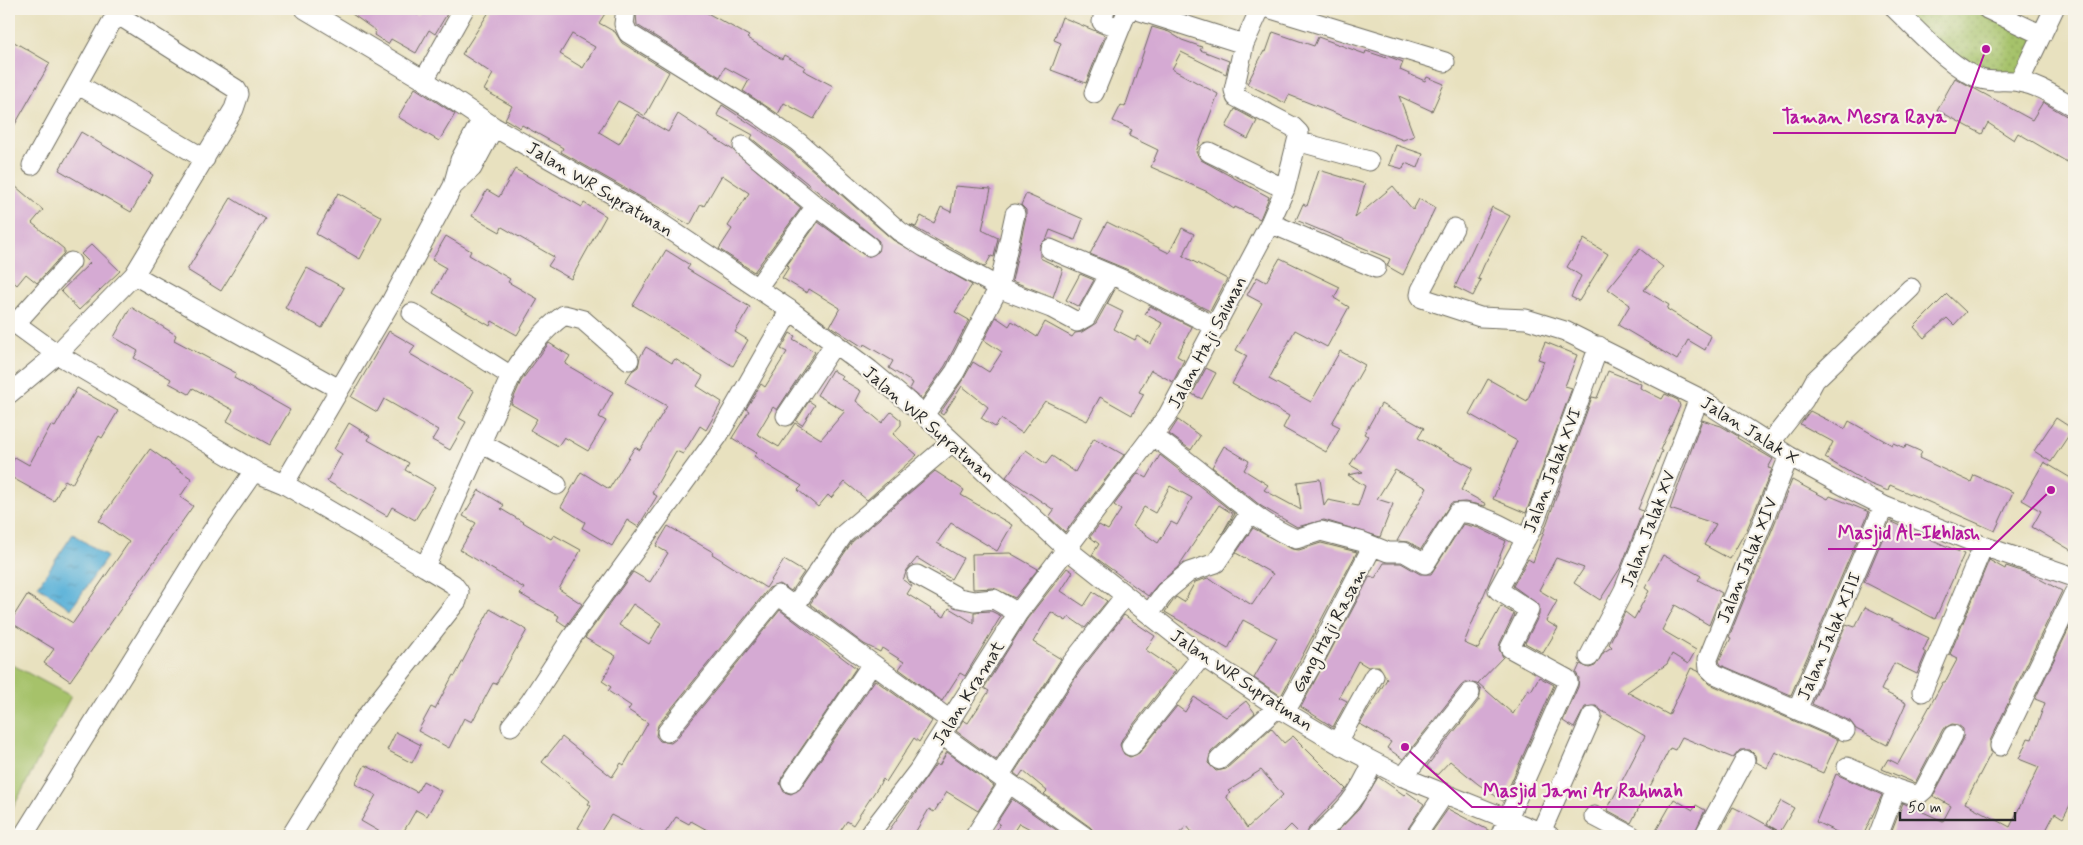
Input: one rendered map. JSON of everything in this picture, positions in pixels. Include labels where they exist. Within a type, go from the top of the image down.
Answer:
[{"type":"street","name":"Jalan WR Supratman","points":[[305,9],[424,80],[488,123],[646,214],[790,310],[835,343],[924,416],[1068,550],[1202,656],[1281,710],[1337,743],[1403,777],[1545,834]]},
{"type":"street","points":[[424,80],[464,9]]},
{"type":"street","points":[[626,9],[624,24],[628,32],[757,113],[790,136],[899,231],[924,247],[999,288],[1051,308],[1077,322],[1086,317],[1110,274]]},
{"type":"street","points":[[1105,9],[1102,22],[1120,27]]},
{"type":"street","points":[[1094,93],[1128,9]]},
{"type":"street","points":[[1134,9],[1244,44]]},
{"type":"street","points":[[1260,9],[1244,44],[1234,90],[1236,97],[1296,129],[1299,133],[1296,141],[1369,161]]},
{"type":"street","points":[[1270,9],[1445,62]]},
{"type":"street","points":[[1896,9],[1967,72],[1996,82],[2019,82],[2035,85],[2074,107]]},
{"type":"street","points":[[1987,9],[2042,35]]},
{"type":"street","points":[[2019,82],[2054,9]]},
{"type":"street","points":[[9,394],[57,354],[134,275],[205,159],[234,109],[239,94],[236,89],[120,16],[111,23],[32,165]]},
{"type":"street","points":[[77,84],[205,159]]},
{"type":"street","points":[[284,484],[392,300],[453,186],[460,160],[488,123]]},
{"type":"street","name":"Jalan Haji Saiman","points":[[1068,550],[1153,436],[1180,396],[1270,223],[1285,189],[1296,141]]},
{"type":"street","points":[[743,146],[816,206],[869,246]]},
{"type":"street","points":[[1209,152],[1285,189]]},
{"type":"street","points":[[757,288],[816,206]]},
{"type":"street","points":[[924,416],[955,372],[999,288],[1014,214]]},
{"type":"street","points":[[1270,223],[1376,268]]},
{"type":"street","name":"Jalan Jalak X","points":[[1454,228],[1421,290],[1420,295],[1422,298],[1480,317],[1526,319],[1543,323],[1599,346],[1699,398],[1789,456],[1884,506],[1983,546],[2074,577]]},
{"type":"street","points":[[1050,249],[1110,274],[1216,327]]},
{"type":"street","points":[[71,262],[12,321],[57,354],[260,474],[284,484],[425,567],[453,584],[459,592],[457,601],[361,723],[290,836]]},
{"type":"street","points":[[134,275],[339,389]]},
{"type":"street","points":[[1770,443],[1804,400],[1815,380],[1911,288]]},
{"type":"street","points":[[511,726],[530,702],[572,637],[718,436],[790,310]]},
{"type":"street","points":[[412,313],[510,376]]},
{"type":"street","points":[[425,567],[510,376],[528,349],[545,329],[564,315],[583,320],[628,360]]},
{"type":"street","points":[[786,416],[835,343]]},
{"type":"street","name":"Jalan Jalak XVI","points":[[1509,819],[1568,682],[1567,679],[1545,666],[1510,648],[1529,610],[1498,590],[1533,526],[1599,346]]},
{"type":"street","name":"Jalan Jalak XV","points":[[1589,657],[1624,590],[1699,398]]},
{"type":"street","points":[[1153,436],[1195,466],[1250,513],[1278,532],[1296,539],[1321,530],[1363,542],[1388,552],[1404,552],[1425,564],[1457,513],[1464,512],[1493,522],[1526,538]]},
{"type":"street","points":[[481,442],[557,485]]},
{"type":"street","points":[[794,607],[844,534],[952,442]]},
{"type":"street","name":"Jalan Jalak XIV","points":[[1789,456],[1708,659],[1709,665],[1715,674],[1797,710]]},
{"type":"street","points":[[23,836],[211,533],[246,480],[252,474],[260,474]]},
{"type":"street","name":"Jalan Jalak XIII","points":[[1797,710],[1884,506]]},
{"type":"street","points":[[1149,614],[1165,592],[1189,572],[1216,563],[1250,513]]},
{"type":"street","points":[[1922,692],[1983,546]]},
{"type":"street","name":"Gang Haji Rasam","points":[[1219,760],[1281,710],[1311,666],[1372,547]]},
{"type":"street","name":"Jalan Kramat","points":[[868,836],[918,771],[1018,613],[1068,550]]},
{"type":"street","points":[[917,575],[960,598],[974,601],[994,599],[1018,613]]},
{"type":"street","points":[[2000,746],[2074,593]]},
{"type":"street","points":[[666,732],[774,596],[781,596],[872,664],[1004,779],[1084,836]]},
{"type":"street","points":[[975,836],[1004,779],[1071,664],[1125,596]]},
{"type":"street","points":[[1131,746],[1202,656]]},
{"type":"street","points":[[790,783],[872,664]]},
{"type":"street","points":[[1337,743],[1374,676]]},
{"type":"street","points":[[1403,777],[1470,693]]},
{"type":"street","points":[[1797,710],[1845,732]]},
{"type":"street","points":[[1545,834],[1592,716]]},
{"type":"street","points":[[1847,767],[1896,789],[1917,796],[1921,794],[1953,735]]},
{"type":"street","points":[[1704,836],[1745,760]]},
{"type":"street","points":[[1318,836],[1349,807],[1363,786],[1373,762]]},
{"type":"street","points":[[1878,836],[1896,789]]},
{"type":"street","points":[[1416,836],[1445,793]]},
{"type":"street","points":[[1594,816],[1632,836]]},
{"type":"street","points":[[1500,836],[1509,819]]},
{"type":"green space","points":[[1897,9],[1987,9],[2042,35],[2014,81],[1967,72]]},
{"type":"green space","points":[[9,663],[71,696],[12,810],[9,808]]},
{"type":"water","points":[[73,534],[107,557],[71,609],[38,586]]},
{"type":"building","points":[[345,9],[407,9],[418,15],[421,9],[450,9],[435,34],[429,30],[416,53],[391,39],[388,44],[374,35],[376,31]]},
{"type":"building","points":[[491,9],[608,9],[599,23],[615,32],[622,43],[669,72],[645,116],[618,101],[599,132],[619,144],[637,114],[668,132],[678,114],[733,150],[801,208],[754,272],[719,249],[732,229],[728,226],[749,193],[722,175],[704,206],[701,204],[690,225],[561,152],[563,148],[522,125],[520,128],[505,119],[512,106],[484,90],[493,74],[462,54]],"holes":[[[572,34],[595,47],[583,68],[560,54]]]},
{"type":"building","points":[[640,9],[700,9],[749,36],[747,38],[782,59],[784,55],[805,67],[803,70],[833,86],[814,119],[784,103],[778,114],[743,91],[749,80],[725,67],[720,77],[637,25],[636,15]]},
{"type":"building","points":[[1062,17],[1105,35],[1086,83],[1051,70],[1061,43],[1054,40]]},
{"type":"building","points":[[1152,27],[1169,32],[1182,40],[1202,47],[1200,50],[1229,61],[1226,74],[1181,52],[1172,69],[1218,94],[1196,152],[1201,160],[1269,197],[1260,219],[1235,207],[1234,209],[1208,192],[1151,167],[1158,150],[1129,136],[1132,130],[1113,121],[1121,105],[1125,107]]},
{"type":"building","points":[[1273,32],[1314,46],[1318,37],[1365,54],[1366,51],[1387,58],[1390,57],[1403,62],[1400,70],[1425,81],[1427,77],[1444,84],[1432,111],[1399,96],[1414,136],[1403,140],[1289,95],[1285,103],[1247,84],[1264,51],[1266,52]]},
{"type":"building","points":[[9,39],[50,63],[9,135]]},
{"type":"building","points":[[1955,78],[2032,120],[2043,102],[2068,117],[2074,122],[2074,166],[2018,133],[2014,140],[1988,123],[1982,134],[1937,110]]},
{"type":"building","points":[[415,88],[455,114],[439,141],[398,117]]},
{"type":"building","points":[[722,105],[791,151],[893,240],[972,285],[955,312],[969,320],[945,366],[922,399],[910,389],[913,383],[889,368],[893,361],[864,344],[863,347],[830,326],[840,308],[809,289],[807,293],[782,278],[789,267],[787,265],[818,222],[867,257],[878,252],[879,241],[751,138],[753,135],[717,115]]},
{"type":"building","points":[[1235,109],[1257,121],[1248,139],[1226,127]]},
{"type":"building","points":[[81,132],[153,175],[131,212],[59,170]]},
{"type":"building","points":[[1396,145],[1423,154],[1418,168],[1405,163],[1403,169],[1389,165]]},
{"type":"building","points":[[515,169],[582,207],[584,203],[606,216],[571,279],[548,266],[554,257],[502,227],[500,232],[472,216],[487,190],[499,197]]},
{"type":"building","points":[[1319,170],[1365,184],[1355,218],[1393,186],[1413,210],[1419,199],[1435,208],[1403,275],[1387,266],[1390,259],[1296,220],[1303,204],[1307,206]]},
{"type":"building","points":[[15,186],[43,210],[32,223],[64,249],[64,253],[37,283],[26,274],[17,285],[9,278],[9,192]]},
{"type":"building","points":[[955,186],[991,189],[982,230],[998,238],[994,257],[991,256],[985,267],[910,225],[916,227],[921,216],[934,223],[941,207],[951,212]]},
{"type":"building","points":[[338,193],[382,217],[360,259],[316,234]]},
{"type":"building","points":[[1026,194],[1083,219],[1075,240],[1050,230],[1047,238],[1040,245],[1040,258],[1063,269],[1053,297],[1012,281],[1026,216],[1026,210],[1021,205]]},
{"type":"building","points":[[231,198],[265,219],[221,291],[187,270]]},
{"type":"building","points":[[1492,207],[1510,216],[1484,265],[1478,279],[1481,280],[1473,296],[1455,287]]},
{"type":"building","points":[[1107,222],[1169,253],[1182,228],[1194,234],[1183,256],[1227,279],[1210,311],[1126,269],[1090,254]]},
{"type":"building","points":[[446,236],[471,251],[469,255],[510,279],[508,282],[538,299],[517,335],[492,321],[490,326],[433,293],[446,268],[432,260]]},
{"type":"building","points":[[1584,239],[1608,254],[1579,301],[1571,297],[1581,276],[1567,267]]},
{"type":"building","points":[[92,244],[120,271],[79,310],[61,291],[90,263],[81,254]]},
{"type":"building","points":[[1640,249],[1663,267],[1644,290],[1669,305],[1667,309],[1711,336],[1705,350],[1688,340],[1677,360],[1618,325],[1630,305],[1608,289]]},
{"type":"building","points":[[666,250],[690,265],[687,269],[750,307],[735,332],[748,340],[733,366],[633,305]]},
{"type":"building","points":[[1280,258],[1340,287],[1334,298],[1349,307],[1327,347],[1295,330],[1269,379],[1311,402],[1340,351],[1365,365],[1332,423],[1340,427],[1326,452],[1283,428],[1289,416],[1232,384],[1247,356],[1236,350],[1262,303],[1247,295],[1257,277],[1266,282]]},
{"type":"building","points":[[307,268],[344,288],[322,328],[285,308]]},
{"type":"building","points":[[1080,274],[1094,280],[1079,307],[1066,300]]},
{"type":"building","points":[[1115,289],[1107,304],[1123,312],[1114,329],[1135,340],[1137,336],[1151,344],[1162,323],[1145,314],[1150,306],[1192,327],[1177,356],[1184,360],[1173,382],[1151,370],[1139,392],[1144,394],[1132,415],[1100,397],[1087,421],[1045,401],[1022,433],[1001,419],[995,427],[981,418],[988,407],[962,386],[943,415],[940,413],[973,362],[989,372],[1002,352],[984,340],[996,317],[1009,326],[1012,321],[1037,337],[1045,322],[1072,337],[1075,333],[1082,332],[1096,323]]},
{"type":"building","points":[[1947,294],[1966,312],[1954,325],[1947,318],[1924,338],[1914,327]]},
{"type":"building","points":[[131,307],[176,335],[174,340],[236,373],[234,378],[290,410],[270,445],[227,421],[233,410],[193,388],[189,394],[169,383],[171,379],[134,358],[138,351],[114,337]]},
{"type":"building","points":[[389,331],[415,346],[410,354],[474,391],[459,418],[466,422],[450,450],[432,440],[438,430],[384,399],[377,412],[351,397]]},
{"type":"building","points":[[790,333],[795,336],[793,339],[815,352],[777,410],[773,407],[757,434],[779,447],[795,423],[821,439],[845,411],[817,395],[832,370],[843,376],[841,379],[861,391],[856,401],[882,423],[891,412],[901,420],[901,425],[893,434],[917,455],[867,500],[845,482],[831,498],[828,495],[818,507],[798,490],[802,486],[754,456],[757,453],[732,438],[749,411],[746,409],[761,384],[765,387],[787,352],[781,349]]},
{"type":"building","points":[[1545,342],[1577,355],[1565,386],[1572,388],[1526,513],[1493,499],[1517,441],[1469,414],[1488,379],[1527,401],[1544,361],[1538,359]]},
{"type":"building","points":[[549,343],[570,356],[565,364],[613,392],[599,417],[606,421],[588,451],[564,437],[558,446],[530,430],[537,419],[511,404],[521,381]]},
{"type":"building","points":[[646,347],[672,363],[675,359],[703,376],[697,386],[722,402],[706,430],[700,426],[683,454],[676,451],[652,493],[657,496],[638,527],[627,520],[612,546],[582,528],[585,522],[561,507],[581,472],[609,489],[635,447],[640,450],[667,406],[625,382],[632,371],[638,367],[640,357]]},
{"type":"building","points":[[1206,368],[1216,373],[1202,399],[1192,394]]},
{"type":"building","points":[[1608,371],[1641,384],[1640,388],[1662,399],[1665,394],[1678,400],[1680,406],[1660,450],[1662,451],[1638,509],[1643,511],[1621,567],[1600,600],[1574,583],[1584,568],[1556,558],[1539,590],[1557,601],[1546,621],[1558,628],[1543,653],[1525,643],[1539,615],[1539,605],[1513,586],[1528,559],[1533,562],[1592,397],[1597,398]]},
{"type":"building","points":[[77,388],[118,411],[102,438],[99,436],[72,484],[65,480],[54,501],[9,476],[9,469],[15,457],[29,465],[51,425],[55,427]]},
{"type":"building","points":[[809,401],[815,405],[802,425],[796,421]]},
{"type":"building","points":[[1381,404],[1424,428],[1418,438],[1473,468],[1461,490],[1486,504],[1485,506],[1465,502],[1451,503],[1421,549],[1409,542],[1397,541],[1427,488],[1395,470],[1377,499],[1393,504],[1380,537],[1324,520],[1297,527],[1261,506],[1212,467],[1224,446],[1249,461],[1244,470],[1268,485],[1264,490],[1301,510],[1297,482],[1320,479],[1324,506],[1328,500],[1358,506],[1365,486],[1348,475],[1363,472],[1350,465],[1368,436],[1364,434]]},
{"type":"building","points":[[1810,411],[1845,429],[1849,421],[1892,445],[1893,443],[1905,448],[1906,445],[1922,452],[1919,458],[1971,482],[1974,475],[2013,492],[1995,531],[1890,485],[1888,491],[1870,484],[1825,458],[1833,442],[1800,424]]},
{"type":"building","points":[[2056,418],[2073,429],[2051,462],[2034,451]]},
{"type":"building","points":[[1178,420],[1200,436],[1191,450],[1169,434]]},
{"type":"building","points":[[1702,420],[1721,426],[1738,436],[1737,438],[1773,459],[1768,468],[1772,469],[1746,532],[1730,559],[1704,545],[1716,524],[1670,509]]},
{"type":"building","points":[[349,423],[370,436],[368,440],[409,463],[405,470],[435,487],[415,520],[392,507],[387,516],[327,481],[342,454],[334,449]]},
{"type":"building","points":[[1094,438],[1124,455],[1065,532],[1049,517],[1054,510],[1006,477],[1026,450],[1046,464],[1052,456],[1075,472]]},
{"type":"building","points":[[150,449],[192,479],[180,497],[193,506],[70,681],[44,663],[54,649],[10,622],[27,595],[73,623],[129,542],[99,521]]},
{"type":"building","points":[[1160,455],[1235,514],[1222,534],[1233,514],[1219,505],[1178,567],[1158,584],[1148,596],[1092,555],[1099,544],[1090,537],[1099,525],[1108,530],[1121,510],[1114,505],[1138,473],[1147,478]],"holes":[[[1170,486],[1192,498],[1177,525],[1171,522],[1158,543],[1133,526],[1144,507],[1155,513]]]},
{"type":"building","points":[[2044,462],[2074,480],[2074,552],[2032,527],[2041,511],[2022,500]]},
{"type":"building","points":[[935,471],[964,490],[961,495],[1012,525],[997,551],[951,523],[937,543],[963,558],[951,579],[917,558],[907,570],[903,580],[912,586],[907,594],[944,617],[949,608],[974,623],[974,612],[991,611],[1001,616],[965,676],[960,673],[942,701],[899,669],[904,662],[882,648],[880,652],[864,644],[810,604],[852,542]]},
{"type":"building","points":[[1792,480],[1828,499],[1830,496],[1869,512],[1791,695],[1721,665],[1719,661],[1731,638],[1729,637]]},
{"type":"building","points":[[479,490],[504,505],[501,509],[551,539],[554,535],[581,550],[559,589],[582,604],[566,626],[557,620],[559,616],[520,594],[524,588],[460,550],[476,523],[463,516]]},
{"type":"building","points":[[1890,521],[1964,554],[1935,619],[1864,582]]},
{"type":"building","points":[[1463,524],[1479,528],[1506,541],[1464,643],[1478,649],[1501,606],[1514,614],[1500,643],[1499,649],[1503,657],[1478,683],[1513,714],[1528,689],[1531,691],[1539,677],[1554,685],[1503,801],[1450,761],[1437,775],[1427,766],[1479,700],[1481,689],[1477,684],[1466,682],[1461,686],[1403,759],[1387,748],[1391,742],[1360,724],[1387,679],[1379,666],[1368,667],[1358,661],[1339,697],[1347,701],[1333,727],[1301,707],[1370,576],[1375,578],[1384,563],[1401,563],[1420,574],[1431,574]]},
{"type":"building","points":[[668,526],[713,552],[712,554],[766,588],[784,560],[804,572],[791,591],[780,584],[769,588],[658,725],[656,736],[660,741],[671,743],[676,739],[780,610],[856,668],[782,777],[780,783],[784,792],[791,794],[800,789],[875,680],[932,721],[919,742],[914,738],[886,782],[883,779],[853,825],[847,821],[837,836],[718,836],[691,821],[689,824],[676,817],[663,836],[652,836],[611,815],[598,836],[592,836],[578,828],[591,806],[588,804],[590,801],[542,762],[562,737],[612,777],[621,763],[624,765],[648,723],[628,710],[631,706],[608,691],[611,687],[602,681],[616,656],[585,638],[633,572],[650,582],[668,553],[656,546]],"holes":[[[633,604],[661,623],[649,644],[619,625]]]},
{"type":"building","points":[[1253,528],[1292,549],[1299,550],[1321,543],[1357,552],[1281,696],[1254,678],[1277,638],[1243,620],[1228,649],[1165,612],[1176,597],[1184,602],[1195,582],[1208,578],[1252,605],[1273,574],[1236,553]]},
{"type":"building","points":[[1010,553],[1038,569],[1015,598],[993,588],[973,589],[972,554]]},
{"type":"building","points":[[1663,555],[1701,576],[1698,580],[1722,593],[1709,625],[1675,605],[1662,630],[1696,650],[1688,664],[1672,654],[1667,664],[1627,692],[1669,715],[1691,668],[1698,671],[1710,684],[1838,740],[1823,773],[1775,752],[1767,768],[1756,762],[1755,755],[1750,750],[1740,750],[1733,758],[1682,737],[1675,750],[1670,748],[1631,823],[1607,810],[1645,736],[1596,706],[1585,707],[1574,728],[1563,721],[1578,687],[1579,678],[1576,673],[1580,664],[1589,668],[1595,666],[1604,652],[1612,647],[1609,644],[1625,612],[1634,619],[1649,591],[1645,588]]},
{"type":"building","points":[[1989,560],[2005,569],[2006,566],[2030,574],[2062,591],[1990,741],[1991,753],[1965,803],[2010,827],[2039,767],[2019,759],[2028,738],[2032,739],[2045,703],[2035,699],[2074,618],[2074,798],[2063,818],[2055,813],[2043,836],[1997,836],[1989,832],[1987,836],[1890,836],[1903,803],[1943,821],[1951,806],[1933,796],[1963,740],[1963,729],[1958,725],[1952,724],[1943,729],[1915,783],[1882,769],[1888,759],[1898,764],[1958,658],[1950,654]]},
{"type":"building","points":[[1067,568],[1073,572],[1061,591],[1084,606],[1093,592],[1107,601],[1085,628],[1069,617],[1066,621],[1051,612],[1033,642],[1061,659],[996,760],[956,731],[963,720],[968,723],[989,691],[984,688],[1027,619]]},
{"type":"building","points":[[1865,607],[1929,638],[1923,651],[1926,653],[1917,674],[1894,663],[1881,690],[1906,703],[1887,745],[1856,729],[1850,721],[1812,704],[1846,624],[1855,627]]},
{"type":"building","points":[[490,609],[527,630],[496,684],[493,683],[472,722],[464,718],[449,748],[418,731],[431,707],[435,709],[453,675],[455,676]]},
{"type":"building","points":[[1124,615],[1155,636],[1146,650],[1176,670],[1122,739],[1120,745],[1124,754],[1130,757],[1139,753],[1177,706],[1185,712],[1194,697],[1226,717],[1246,701],[1255,713],[1211,752],[1208,763],[1216,771],[1226,769],[1271,728],[1284,743],[1293,736],[1346,789],[1309,828],[1306,836],[1302,836],[1291,825],[1280,836],[1195,836],[1187,826],[1176,836],[1099,836],[1090,827],[1044,794],[1047,791],[1023,771],[1019,777],[1014,773],[1080,671]],"holes":[[[1261,770],[1283,795],[1247,828],[1226,796],[1230,793],[1228,791]]]},
{"type":"building","points":[[396,732],[421,745],[412,763],[387,750]]},
{"type":"building","points":[[947,752],[994,786],[978,811],[947,792],[934,812],[929,809],[913,836],[885,836],[936,764],[939,766]]},
{"type":"building","points":[[365,765],[417,792],[423,781],[441,791],[427,816],[416,810],[401,836],[387,836],[361,821],[376,795],[355,784]]},
{"type":"building","points":[[1836,774],[1882,795],[1863,836],[1845,836],[1816,822]]},
{"type":"building","points":[[1378,777],[1404,795],[1407,792],[1424,804],[1405,836],[1333,836],[1359,809]]},
{"type":"building","points":[[1012,799],[1065,836],[1043,836],[1019,823],[1011,836],[993,836],[1000,824],[997,822]]},
{"type":"building","points":[[1674,799],[1693,810],[1696,805],[1705,810],[1693,836],[1653,836]]},
{"type":"building","points":[[1781,801],[1794,808],[1780,832],[1767,824]]},
{"type":"building","points":[[1733,807],[1751,816],[1787,836],[1717,836]]},
{"type":"building","points":[[1448,809],[1490,831],[1489,836],[1429,836]]},
{"type":"place","name":"Taman Mesra Raya","points":[[1986,49]]},
{"type":"place","name":"Masjid Al-Ikhlash","points":[[2051,490]]},
{"type":"place","name":"Masjid Jami Ar Rahmah","points":[[1405,747]]}]
